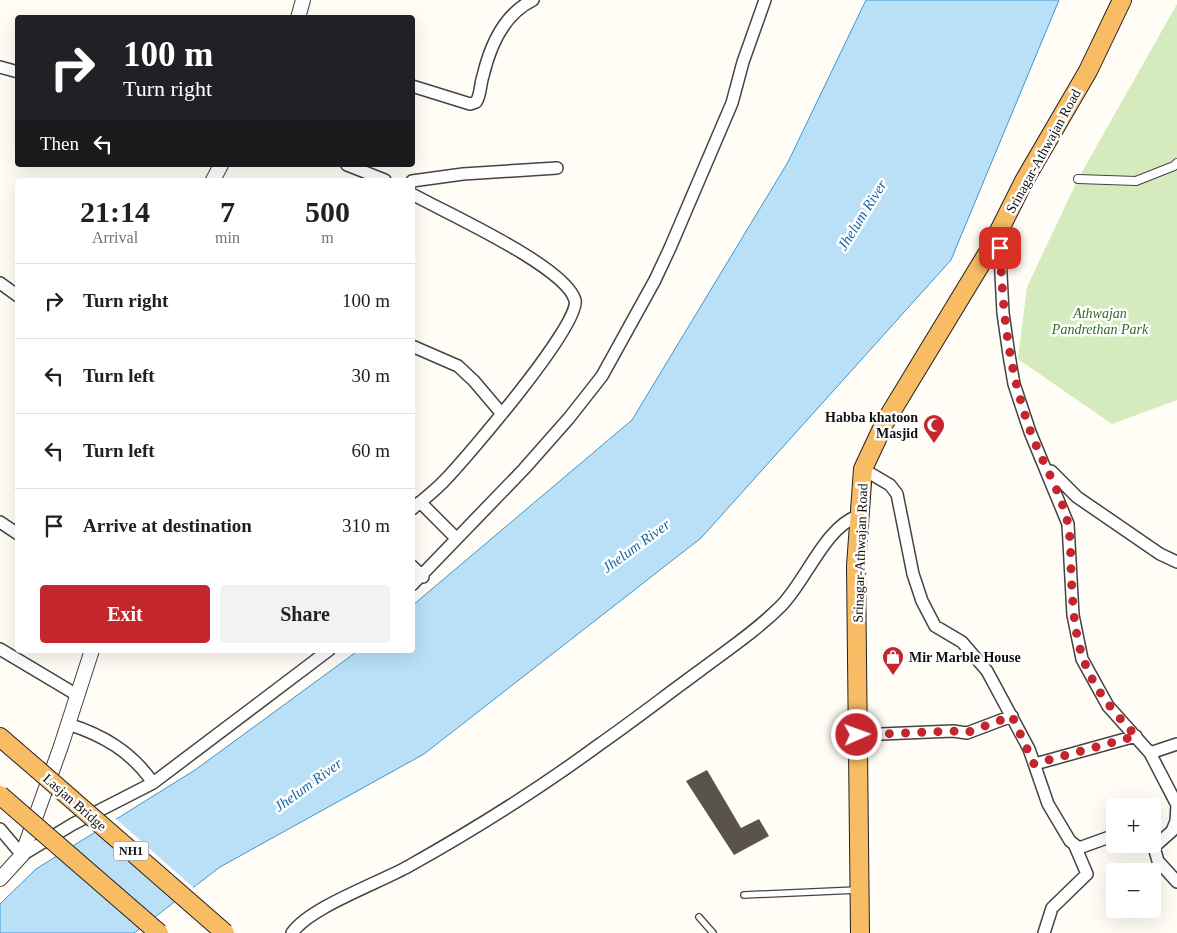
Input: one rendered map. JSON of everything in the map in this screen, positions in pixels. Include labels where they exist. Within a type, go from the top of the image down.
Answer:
[{"type":"highway","name":"Srinagar-Athwajan Road","points":[[860,933],[857,735],[858,516],[863,469],[890,414],[964,294],[1024,182],[1088,71],[1122,0]]},
{"type":"highway","name":"Lasjan Bridge","points":[[0,738],[225,933]]},
{"type":"highway","points":[[0,795],[159,933]]},
{"type":"street","points":[[299,15],[303,0]]},
{"type":"street","points":[[415,87],[470,104],[476,102],[486,65],[497,36],[516,12],[533,0]]},
{"type":"street","points":[[415,583],[423,577],[456,538],[524,469],[569,418],[602,376],[656,280],[670,248],[732,103],[743,62],[765,0]]},
{"type":"street","points":[[0,67],[15,71]]},
{"type":"street","points":[[1078,179],[1136,181],[1174,166],[1177,163]]},
{"type":"street","points":[[352,167],[380,178]]},
{"type":"street","points":[[415,181],[463,174],[557,168]]},
{"type":"street","points":[[415,196],[546,266],[570,291],[575,300],[576,308],[572,318],[550,350],[502,414],[455,470],[416,506],[456,538]]},
{"type":"street","points":[[999,231],[1003,313],[1008,355],[1017,392],[1030,432],[1045,464],[1068,524],[1073,615],[1082,659],[1108,706],[1150,753],[1177,805],[1175,830],[1161,840]]},
{"type":"street","points":[[0,283],[15,294]]},
{"type":"street","points":[[415,347],[458,366],[474,381],[502,414]]},
{"type":"street","points":[[1045,464],[1077,497],[1160,554],[1177,562]]},
{"type":"street","points":[[863,469],[890,484],[897,494],[917,589],[932,620],[941,631],[957,638],[987,671],[1012,716],[1034,764],[1048,804],[1075,846],[1087,874],[1052,908],[1044,933]]},
{"type":"street","points":[[291,933],[316,914],[406,868],[522,800],[600,744],[731,647],[782,606],[808,572],[835,531],[858,516]]},
{"type":"street","points":[[0,522],[15,532]]},
{"type":"street","points":[[415,569],[423,577]]},
{"type":"street","points":[[0,649],[77,695]]},
{"type":"street","points":[[22,855],[91,653]]},
{"type":"street","points":[[0,879],[22,855],[73,824],[153,783],[325,653]]},
{"type":"street","points":[[857,735],[953,731],[966,733],[1012,716]]},
{"type":"street","points":[[68,724],[88,730],[117,745],[146,772],[153,783]]},
{"type":"street","points":[[1034,764],[1136,736]]},
{"type":"street","points":[[1150,753],[1177,744]]},
{"type":"street","points":[[0,829],[22,855]]},
{"type":"street","points":[[1075,846],[1085,846],[1106,838]]},
{"type":"street","points":[[1156,853],[1158,861],[1177,882]]},
{"type":"lane","points":[[744,895],[860,890]]},
{"type":"lane","points":[[699,916],[714,933]]},
{"type":"green space","name":"Athwajan Pandrethan Park","points":[[1177,4],[1177,400],[1112,424],[1018,359],[1027,287],[1078,179]]},
{"type":"water","name":"Jhelum River","points":[[866,0],[1059,0],[951,260],[701,538],[424,754],[220,867],[134,933],[0,933],[0,904],[36,869],[195,770],[355,653],[415,653],[415,603],[632,420],[788,162]]},
{"type":"pier","points":[[114,817],[195,889],[177,904],[93,831]]},
{"type":"building","points":[[707,770],[741,828],[759,819],[769,836],[734,855],[686,781]]},
{"type":"place","name":"Habba khatoon Masjid","points":[[934,444]]},
{"type":"place","name":"Mir Marble House","points":[[893,676]]},
{"type":"route","points":[[857,735],[953,731],[966,733],[1012,716],[1030,749],[1034,764],[1136,736],[1108,706],[1082,659],[1073,615],[1068,524],[1030,432],[1014,384],[1008,355],[1003,313],[1000,248]]}]
